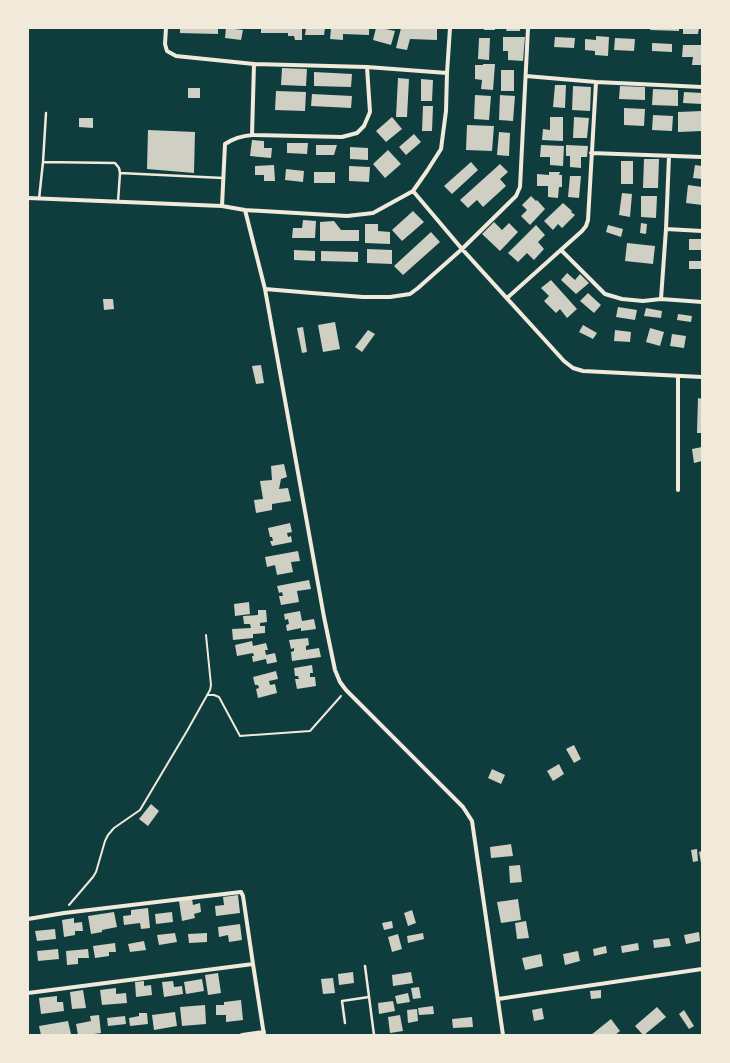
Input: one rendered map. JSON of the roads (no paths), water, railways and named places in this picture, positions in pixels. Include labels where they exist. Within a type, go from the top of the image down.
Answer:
[{"type":"street","points":[[166,28],[165,44],[167,51],[176,56],[254,64],[367,66],[447,73]]},
{"type":"street","points":[[28,198],[222,206],[245,210],[347,216],[373,213],[413,191],[441,149],[446,111],[450,28]]},
{"type":"street","points":[[265,289],[390,297],[410,294],[462,249],[516,196],[520,187],[528,28]]},
{"type":"street","points":[[252,135],[254,64]]},
{"type":"street","points":[[222,206],[225,144],[239,136],[342,137],[357,133],[364,126],[370,112],[367,66]]},
{"type":"street","points":[[526,76],[596,82],[702,87]]},
{"type":"street","points":[[507,298],[586,226],[588,220],[596,82]]},
{"type":"street","points":[[591,153],[702,157]]},
{"type":"street","points":[[662,299],[669,156]]},
{"type":"street","points":[[413,191],[462,249],[564,361],[574,368],[583,371],[702,377]]},
{"type":"street","points":[[245,210],[265,289],[324,617],[335,670],[340,682],[346,690],[463,807],[472,821],[503,1035]]},
{"type":"street","points":[[666,229],[702,231]]},
{"type":"street","points":[[561,250],[605,294],[622,299],[662,299],[702,302]]},
{"type":"street","points":[[678,376],[678,490]]},
{"type":"street","points":[[28,919],[64,913],[240,892],[243,896],[264,1033],[242,1035]]},
{"type":"street","points":[[28,993],[253,964]]},
{"type":"street","points":[[498,998],[702,969]]},
{"type":"lane","points":[[39,199],[46,113]]},
{"type":"lane","points":[[43,162],[115,163],[119,168],[120,173],[118,202]]},
{"type":"lane","points":[[120,173],[223,178]]},
{"type":"lane","points":[[365,966],[374,1035]]},
{"type":"lane","points":[[345,1024],[342,1001],[369,997]]}]
